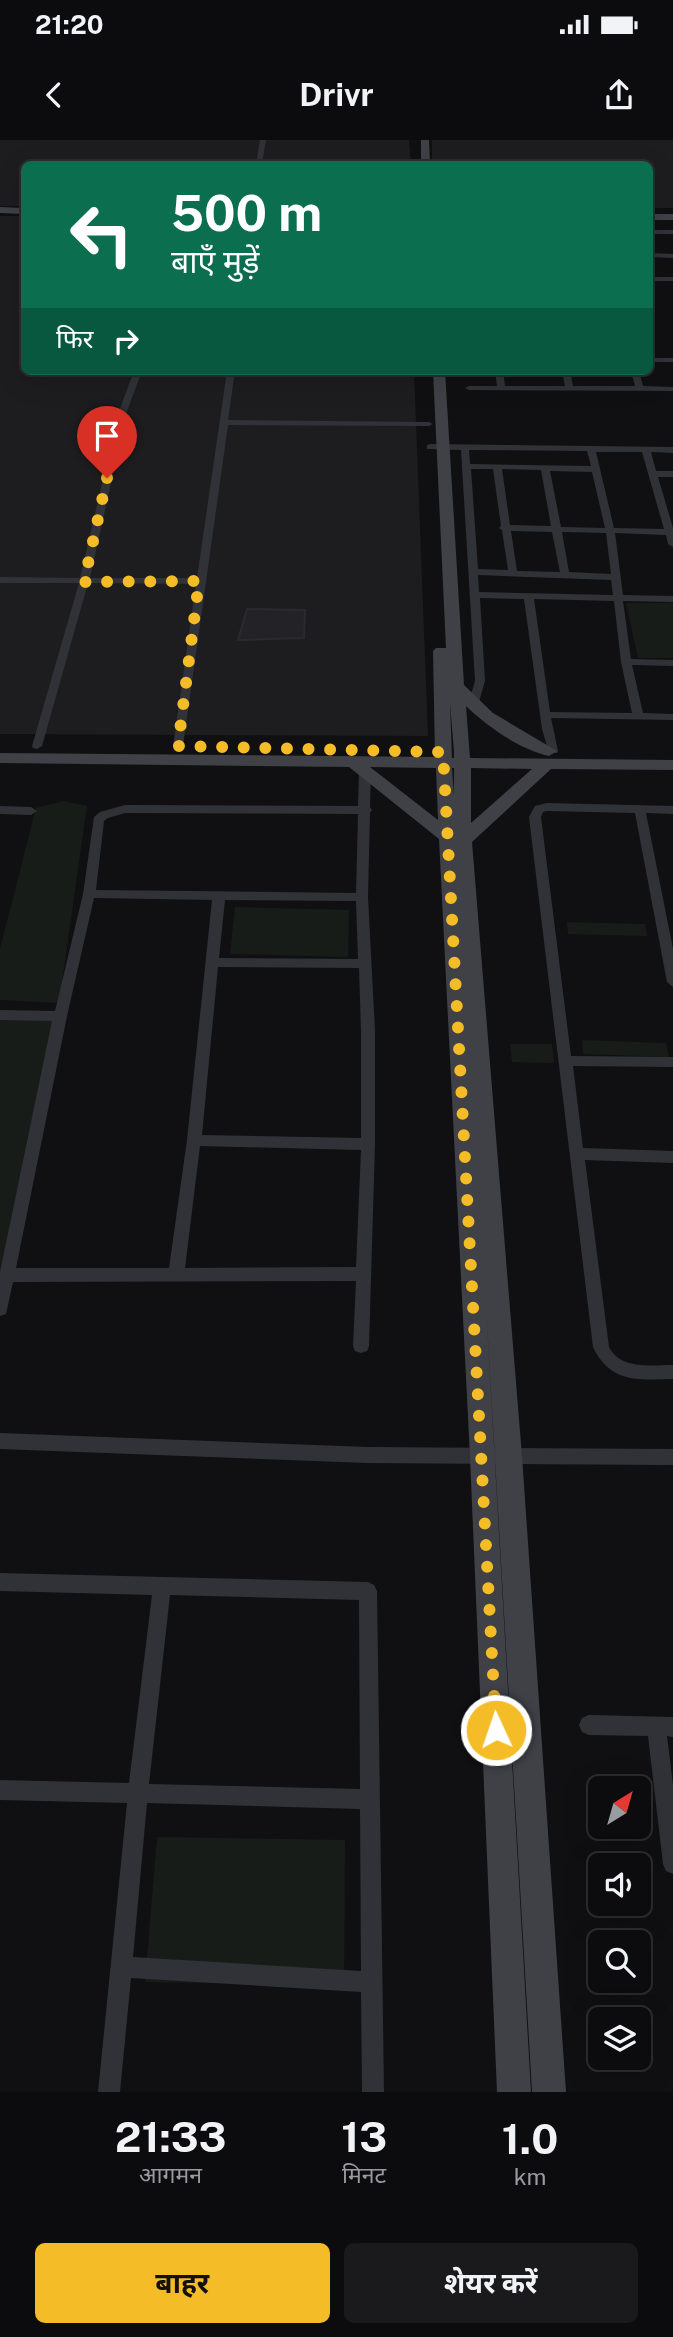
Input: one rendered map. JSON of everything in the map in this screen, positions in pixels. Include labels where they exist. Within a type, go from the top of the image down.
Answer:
[{"type":"main road","points":[[415,140],[416,161]]},
{"type":"main road","points":[[425,140],[426,161]]},
{"type":"main road","points":[[0,211],[21,211]]},
{"type":"main road","points":[[653,215],[673,215]]},
{"type":"main road","points":[[426,375],[429,424],[437,447],[462,758],[455,839]]},
{"type":"main road","points":[[439,375],[437,447],[444,758],[455,839],[496,1456],[549,2092]]},
{"type":"main road","points":[[457,686],[473,705],[502,727],[550,755],[673,765]]},
{"type":"main road","points":[[0,746],[178,746],[444,758],[673,752]]},
{"type":"main road","points":[[455,839],[550,755]]},
{"type":"main road","points":[[0,758],[359,767],[444,758]]},
{"type":"main road","points":[[359,767],[455,839]]},
{"type":"main road","points":[[496,1456],[514,2092]]},
{"type":"street","points":[[260,161],[263,140]]},
{"type":"street","points":[[653,232],[673,232]]},
{"type":"street","points":[[653,255],[673,256]]},
{"type":"street","points":[[653,279],[672,279],[673,288]]},
{"type":"street","points":[[653,360],[673,360]]},
{"type":"street","points":[[37,746],[84,582],[121,419],[137,375]]},
{"type":"street","points":[[178,746],[199,581],[230,375]]},
{"type":"street","points":[[499,375],[501,388]]},
{"type":"street","points":[[567,375],[569,388]]},
{"type":"street","points":[[636,375],[640,389]]},
{"type":"street","points":[[469,388],[673,389]]},
{"type":"street","points":[[223,422],[429,424]]},
{"type":"street","points":[[437,447],[673,450]]},
{"type":"street","points":[[465,449],[480,681],[473,705]]},
{"type":"street","points":[[591,450],[610,530],[626,662],[638,717]]},
{"type":"street","points":[[646,450],[668,512],[673,544]]},
{"type":"street","points":[[466,466],[595,469]]},
{"type":"street","points":[[497,466],[504,528],[513,574]]},
{"type":"street","points":[[545,468],[565,575]]},
{"type":"street","points":[[653,474],[673,474]]},
{"type":"street","points":[[504,528],[669,532]]},
{"type":"street","points":[[475,572],[616,577]]},
{"type":"street","points":[[0,580],[199,581]]},
{"type":"street","points":[[476,595],[673,599]]},
{"type":"street","points":[[529,597],[550,755]]},
{"type":"street","points":[[626,662],[673,663]]},
{"type":"street","points":[[545,715],[673,718]]},
{"type":"street","points":[[359,767],[366,810],[362,897],[366,964],[368,1144],[361,1346]]},
{"type":"street","points":[[673,810],[547,807],[536,812],[604,1357],[620,1369],[673,1372]]},
{"type":"street","points":[[0,810],[31,811]]},
{"type":"street","points":[[0,1309],[60,1016],[89,894],[98,820],[113,811],[366,810]]},
{"type":"street","points":[[640,810],[673,982]]},
{"type":"street","points":[[89,894],[362,897]]},
{"type":"street","points":[[176,1276],[194,1140],[219,895]]},
{"type":"street","points":[[212,962],[366,964]]},
{"type":"street","points":[[0,1015],[60,1016]]},
{"type":"street","points":[[566,1061],[673,1062]]},
{"type":"street","points":[[194,1140],[368,1144]]},
{"type":"street","points":[[577,1154],[673,1157]]},
{"type":"street","points":[[7,1275],[363,1275]]},
{"type":"street","points":[[0,1441],[496,1456],[673,1457]]},
{"type":"street","points":[[0,1582],[368,1591],[373,2092]]},
{"type":"street","points":[[109,2092],[138,1794],[162,1588]]},
{"type":"street","points":[[589,1725],[665,1727],[673,1864]]},
{"type":"street","points":[[0,1790],[371,1799]]},
{"type":"street","points":[[121,1967],[373,1982]]},
{"type":"shaded area","points":[[0,140],[409,140],[411,161],[21,161],[21,206],[0,206]]},
{"type":"shaded area","points":[[432,140],[673,140],[673,208],[653,208],[653,161],[432,161]]},
{"type":"shaded area","points":[[0,216],[21,216],[21,375],[414,375],[428,736],[0,734]]},
{"type":"shaded area","points":[[626,603],[673,603],[673,658],[638,658]]},
{"type":"shaded area","points":[[63,801],[87,806],[59,1003],[0,1000],[0,949],[36,808]]},
{"type":"shaded area","points":[[235,907],[349,910],[348,957],[230,954]]},
{"type":"shaded area","points":[[567,922],[645,924],[647,936],[568,934]]},
{"type":"shaded area","points":[[0,1018],[57,1019],[0,1285]]},
{"type":"shaded area","points":[[582,1040],[666,1043],[669,1057],[583,1054]]},
{"type":"shaded area","points":[[510,1044],[552,1044],[554,1063],[512,1062]]},
{"type":"shaded area","points":[[157,1837],[345,1840],[344,1985],[145,1982]]},
{"type":"building","points":[[247,609],[305,610],[304,638],[238,640]]},
{"type":"route","points":[[107,478],[84,582],[199,581],[178,746],[443,752],[496,1730]]}]
